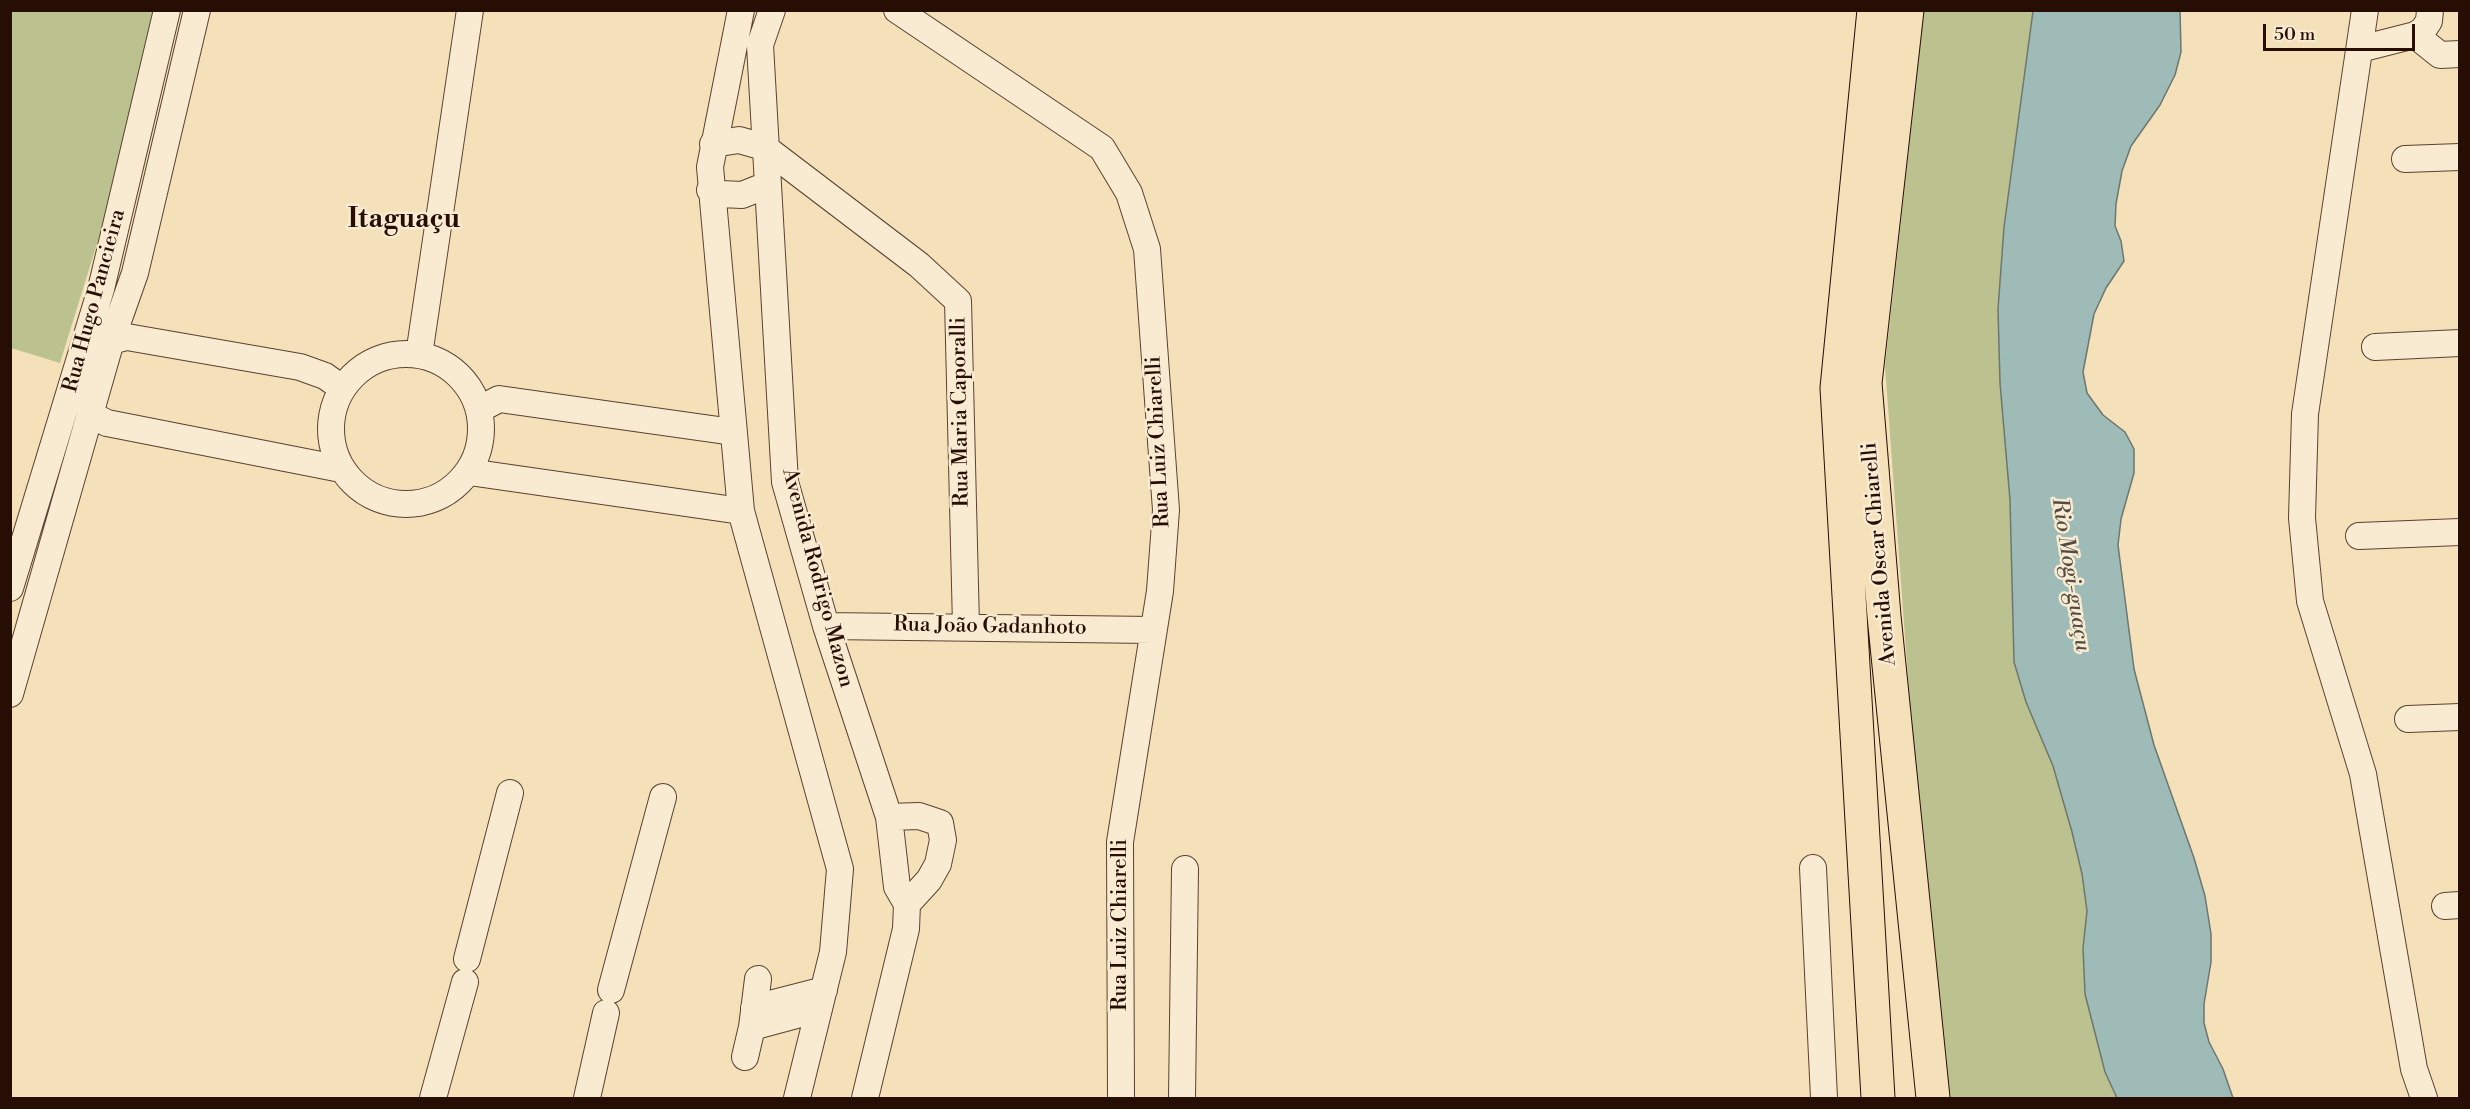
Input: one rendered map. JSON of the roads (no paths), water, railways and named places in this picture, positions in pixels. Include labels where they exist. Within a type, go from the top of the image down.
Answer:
[{"type":"main road","name":"Avenida Oscar Chiarelli","points":[[1874,10],[1837,388],[1878,1090]]},
{"type":"main road","name":"Avenida Oscar Chiarelli","points":[[1907,10],[1865,383],[1884,616],[1932,1091]]},
{"type":"main road","points":[[1878,1090],[1895,1070],[1910,1068],[1923,1072],[1932,1091]]},
{"type":"street","name":"Rua Hugo Pancieira","points":[[10,588],[101,289],[167,10]]},
{"type":"street","name":"Rua Hugo Pancieira","points":[[10,694],[111,341],[135,273],[197,10]]},
{"type":"street","points":[[419,354],[470,10]]},
{"type":"street","points":[[741,10],[710,167],[710,190],[741,511],[840,869],[836,937],[797,1098]]},
{"type":"street","name":"Avenida Rodrigo Mazon","points":[[772,10],[760,45],[764,147],[785,482],[826,626],[889,817],[897,887],[907,904],[906,929],[866,1098]]},
{"type":"street","name":"Rua Luiz Chiarelli","points":[[897,10],[1102,148],[1129,194],[1148,249],[1166,510],[1160,591],[1120,842],[1121,1098]]},
{"type":"street","points":[[2365,10],[2306,414],[2302,518],[2310,601],[2363,774],[2414,1069],[2424,1098]]},
{"type":"street","points":[[2360,49],[2415,35],[2423,30],[2429,21],[2430,10]]},
{"type":"street","points":[[2415,35],[2440,55],[2460,54]]},
{"type":"street","points":[[714,144],[738,140],[764,147]]},
{"type":"street","name":"Rua Maria Caporalli","points":[[764,147],[919,264],[958,301],[966,626]]},
{"type":"street","points":[[2405,159],[2460,157]]},
{"type":"street","points":[[710,190],[742,195],[767,185]]},
{"type":"street","points":[[111,341],[127,337],[300,367],[325,376],[342,388]]},
{"type":"street","points":[[2375,347],[2460,343]]},
{"type":"street","points":[[394,354],[419,354],[442,363],[462,378],[480,409],[479,448],[469,472],[452,490],[429,502],[404,506],[379,501],[357,488],[341,469],[332,445],[331,421],[342,388],[351,377],[371,362],[394,354]]},
{"type":"street","points":[[480,409],[499,399],[733,432]]},
{"type":"street","points":[[91,416],[107,423],[341,469]]},
{"type":"street","points":[[469,472],[741,511]]},
{"type":"street","points":[[2359,536],[2460,532]]},
{"type":"street","name":"Rua João Gadanhoto","points":[[826,626],[1154,630]]},
{"type":"street","points":[[2408,719],[2460,717]]},
{"type":"street","points":[[433,1098],[510,792]]},
{"type":"street","points":[[587,1098],[608,1002],[663,797]]},
{"type":"street","points":[[889,817],[919,816],[940,823],[943,840],[938,864],[929,880],[907,904]]},
{"type":"street","points":[[1813,868],[1824,1098]]},
{"type":"street","points":[[1182,1098],[1185,869]]},
{"type":"street","points":[[745,1057],[758,979]]},
{"type":"street","points":[[753,1018],[821,999]]},
{"type":"water","name":"Rio Mogi-guaçu","points":[[2033,11],[2180,11],[2181,52],[2175,75],[2160,105],[2131,146],[2122,171],[2115,226],[2121,241],[2124,261],[2106,288],[2094,314],[2083,372],[2087,393],[2103,415],[2125,432],[2134,449],[2134,473],[2121,519],[2118,545],[2134,669],[2154,745],[2205,896],[2211,934],[2211,962],[2204,1004],[2204,1023],[2209,1042],[2223,1069],[2233,1098],[2117,1098],[2105,1072],[2085,994],[2083,948],[2087,911],[2082,874],[2053,766],[2026,702],[2014,662],[2010,500],[2000,383],[1998,309],[2004,227]]},
{"type":"district","name":"Itaguaçu","points":[[404,221]]}]
